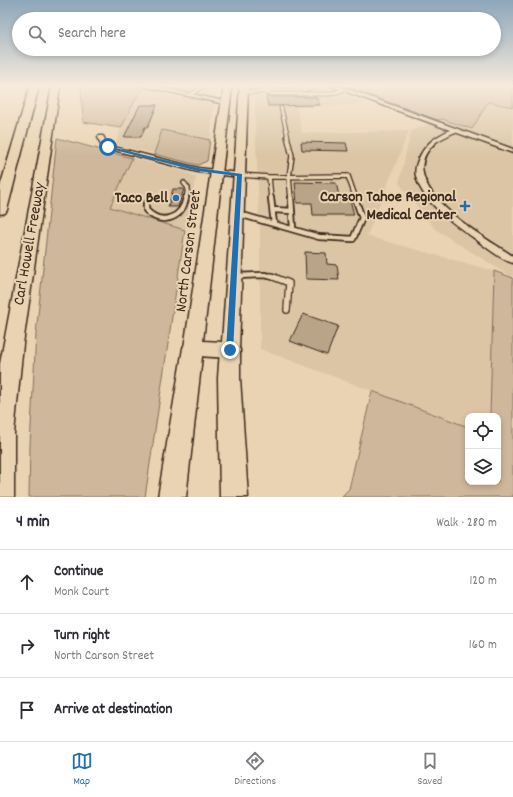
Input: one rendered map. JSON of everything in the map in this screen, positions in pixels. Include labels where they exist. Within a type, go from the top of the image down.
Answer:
[{"type":"highway","name":"Carl Howell Freeway","points":[[0,210],[28,109]]},
{"type":"highway","name":"Carl Howell Freeway","points":[[0,497],[2,433],[13,344],[52,109]]},
{"type":"highway","points":[[172,497],[193,348]]},
{"type":"highway","points":[[230,350],[229,378],[234,497]]},
{"type":"main road","name":"North Carson Street","points":[[193,348],[225,109]]},
{"type":"main road","points":[[193,348],[230,350],[243,109]]},
{"type":"street","points":[[394,109],[513,152]]},
{"type":"street","points":[[453,131],[434,141],[425,151],[419,176],[425,190],[437,204],[480,239],[513,260]]},
{"type":"street","points":[[101,137],[104,145],[108,147],[216,173],[239,174]]},
{"type":"lane","points":[[281,109],[292,156],[289,177],[293,229]]},
{"type":"lane","points":[[237,214],[319,236],[354,239],[362,218],[348,176],[269,177],[239,174]]},
{"type":"lane","points":[[269,177],[274,224]]},
{"type":"lane","points":[[146,204],[146,210],[154,216],[163,218],[177,215],[182,210],[188,188],[184,183]]},
{"type":"lane","points":[[273,210],[292,211]]},
{"type":"lane","points":[[234,276],[275,276],[282,278],[289,283],[287,310]]},
{"type":"shaded area","points":[[82,109],[131,109],[121,128],[83,122]]},
{"type":"shaded area","points":[[131,109],[213,109],[210,140],[162,130],[154,153],[115,145],[121,128]]},
{"type":"shaded area","points":[[255,109],[297,109],[302,133],[409,131],[367,236],[494,271],[490,413],[465,413],[465,426],[260,349],[260,236]]},
{"type":"shaded area","points":[[408,109],[484,109],[472,129],[442,119],[438,120]]},
{"type":"shaded area","name":"Carson Tahoe Regional Medical Center","points":[[484,109],[513,109],[513,278],[435,229],[399,183],[411,131],[442,119],[472,130]]},
{"type":"shaded area","points":[[162,130],[210,140],[207,161],[198,165],[154,154]]},
{"type":"shaded area","points":[[57,138],[132,158],[110,207],[185,230],[145,497],[29,497],[30,445],[36,334]]},
{"type":"shaded area","points":[[132,158],[186,172],[196,177],[185,230],[110,207]]},
{"type":"shaded area","points":[[494,271],[513,278],[513,497],[341,497],[349,489],[372,391],[465,426],[465,485],[501,485],[501,413],[490,413]]},
{"type":"building","points":[[138,109],[155,109],[148,127],[145,127],[141,137],[124,137]]},
{"type":"building","points":[[301,142],[346,143],[348,151],[302,150]]},
{"type":"building","points":[[295,182],[336,183],[340,200],[350,200],[354,215],[313,215],[312,203],[297,203]]},
{"type":"building","name":"Taco Bell","points":[[173,189],[184,189],[178,207],[168,207]]},
{"type":"building","points":[[305,252],[326,253],[327,264],[337,265],[339,280],[306,279]]},
{"type":"building","points":[[303,314],[338,326],[327,355],[290,341]]},
{"type":"place","name":"Taco Bell","points":[[176,198]]},
{"type":"place","name":"Carson Tahoe Regional Medical Center","points":[[465,206]]},
{"type":"route","points":[[108,147],[198,170],[216,173],[239,174],[230,350]]}]
